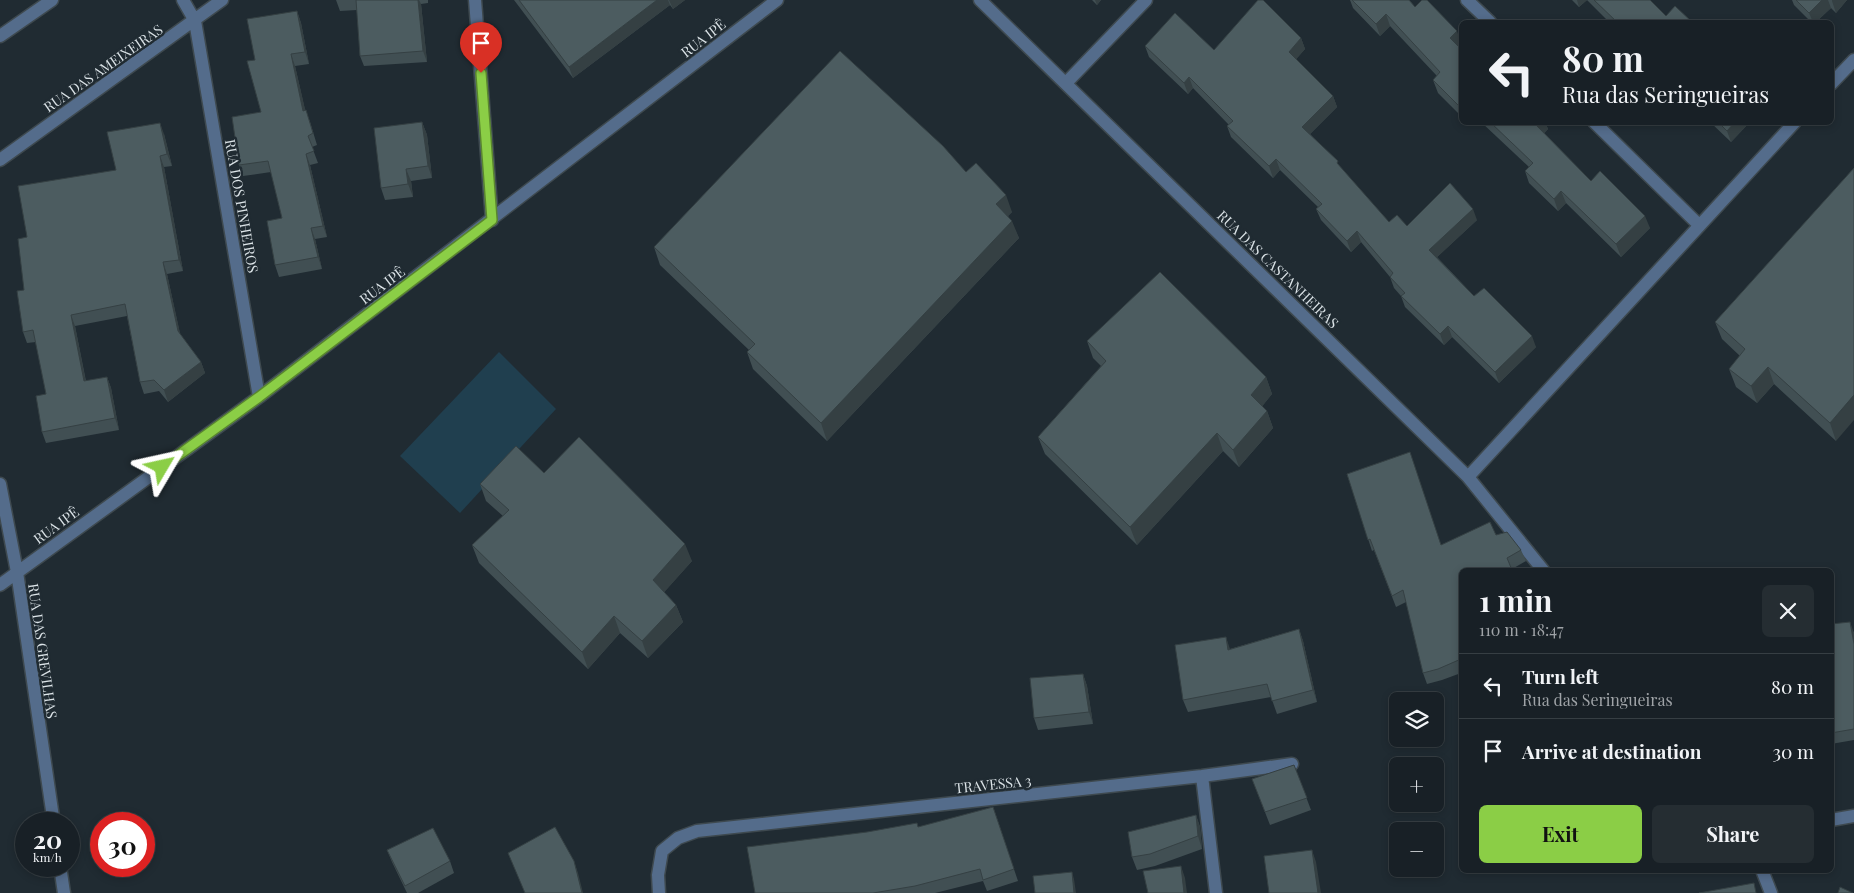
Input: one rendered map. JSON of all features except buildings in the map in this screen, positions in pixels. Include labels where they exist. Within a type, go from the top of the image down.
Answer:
[{"type":"street","points":[[0,36],[52,0]]},
{"type":"street","points":[[183,0],[195,21]]},
{"type":"street","name":"RUA DAS AMEIXEIRAS","points":[[0,160],[222,0]]},
{"type":"street","points":[[475,0],[492,220]]},
{"type":"street","name":"RUA IPÊ","points":[[0,586],[16,572],[259,397],[492,220],[776,0]]},
{"type":"street","name":"RUA DAS CASTANHEIRAS","points":[[980,0],[1468,477],[1541,568]]},
{"type":"street","points":[[1066,83],[1146,0]]},
{"type":"street","points":[[1467,0],[1488,20]]},
{"type":"street","name":"RUA DOS PINHEIROS","points":[[195,21],[259,397]]},
{"type":"street","points":[[1834,81],[1854,60]]},
{"type":"street","points":[[1597,125],[1699,224]]},
{"type":"street","points":[[1468,477],[1792,125]]},
{"type":"street","name":"RUA DAS GREVILHAS","points":[[0,484],[16,572],[52,812]]},
{"type":"street","name":"TRAVESSA 3","points":[[660,893],[658,875],[662,851],[678,838],[697,831],[1202,776],[1292,764]]},
{"type":"street","points":[[1202,776],[1216,893]]},
{"type":"street","points":[[1834,819],[1854,816]]},
{"type":"street","points":[[1763,873],[1771,893]]},
{"type":"street","points":[[62,877],[64,893]]},
{"type":"shaded area","points":[[499,352],[556,409],[460,513],[400,456]]},
{"type":"route","points":[[162,467],[259,397],[492,220],[481,73]]}]
